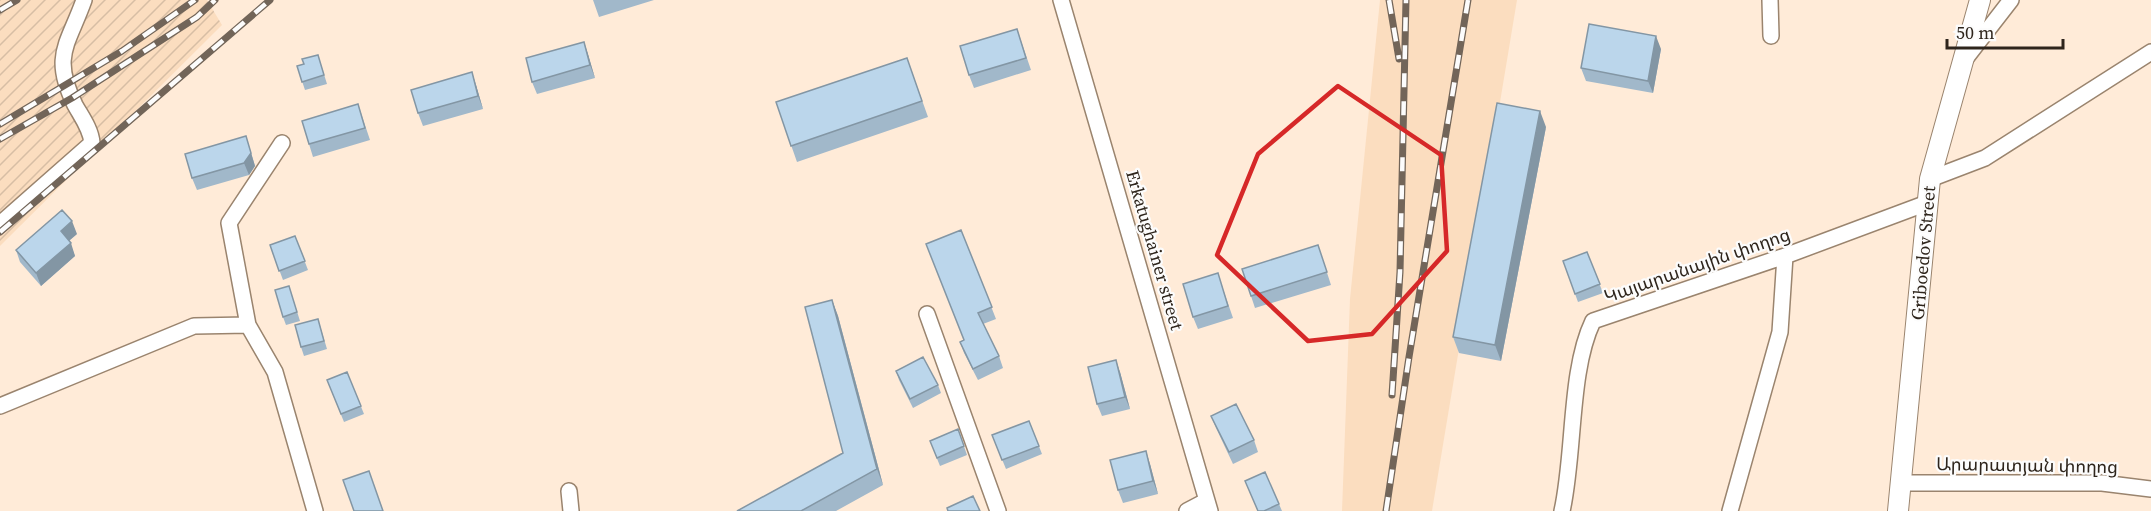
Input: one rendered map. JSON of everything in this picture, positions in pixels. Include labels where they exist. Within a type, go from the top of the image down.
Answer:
[{"type":"main road","name":"Griboedov Street","points":[[1898,511],[1930,179],[1980,0]]},
{"type":"street","points":[[0,224],[92,143],[89,132],[66,87],[62,69],[64,47],[84,0]]},
{"type":"street","name":"Erkatughainer street","points":[[1061,0],[1091,95],[1208,506]]},
{"type":"street","points":[[1770,0],[1772,36]]},
{"type":"street","points":[[1962,63],[2011,0]]},
{"type":"street","points":[[1930,179],[1985,158],[2151,52]]},
{"type":"street","points":[[282,143],[229,223],[248,325],[275,372],[315,511]]},
{"type":"street","name":"Կայարանային փողոց","points":[[1562,511],[1569,481],[1582,344],[1593,321],[1785,256],[1928,203]]},
{"type":"street","points":[[1730,511],[1780,332],[1785,256]]},
{"type":"street","points":[[927,314],[998,511]]},
{"type":"street","points":[[0,406],[194,326],[248,325]]},
{"type":"street","name":"Արարատյան փողոց","points":[[1902,483],[2102,483],[2151,489]]},
{"type":"street","points":[[569,491],[571,511]]},
{"type":"street","points":[[1187,511],[1208,506]]},
{"type":"highlighted area","points":[[1338,86],[1441,155],[1447,251],[1372,334],[1308,341],[1217,255],[1258,154]]},
{"type":"shaded area","points":[[0,0],[207,0],[222,25],[0,246]]},
{"type":"shaded area","points":[[1380,0],[1517,0],[1432,511],[1342,511],[1350,299]]},
{"type":"building","points":[[1589,24],[1656,36],[1648,81],[1581,68]]},
{"type":"building","points":[[1017,29],[1026,58],[969,75],[960,46]]},
{"type":"building","points":[[584,42],[590,65],[532,82],[526,58]]},
{"type":"building","points":[[318,55],[324,75],[302,82],[297,66],[304,64],[302,59]]},
{"type":"building","points":[[907,58],[922,101],[791,146],[776,102]]},
{"type":"building","points":[[472,72],[478,96],[418,113],[411,90]]},
{"type":"building","points":[[1497,103],[1540,111],[1495,345],[1453,337]]},
{"type":"building","points":[[358,104],[365,128],[309,144],[302,121]]},
{"type":"building","points":[[246,136],[251,153],[244,163],[192,178],[185,154]]},
{"type":"building","points":[[62,210],[72,221],[61,231],[71,243],[36,273],[16,250]]},
{"type":"building","points":[[961,230],[992,307],[978,313],[999,356],[973,369],[960,342],[964,340],[926,244]]},
{"type":"building","points":[[295,236],[305,261],[279,271],[270,245]]},
{"type":"building","points":[[1318,245],[1327,272],[1251,296],[1242,269]]},
{"type":"building","points":[[1587,252],[1600,284],[1575,294],[1563,261]]},
{"type":"building","points":[[1218,273],[1228,306],[1193,317],[1183,284]]},
{"type":"building","points":[[289,286],[297,312],[283,317],[275,290]]},
{"type":"building","points":[[832,300],[877,469],[801,511],[737,511],[843,453],[805,307]]},
{"type":"building","points":[[318,319],[324,341],[301,347],[295,325]]},
{"type":"building","points":[[923,357],[938,385],[910,399],[896,371]]},
{"type":"building","points":[[1116,360],[1125,397],[1097,404],[1088,367]]},
{"type":"building","points":[[347,372],[361,406],[341,414],[327,380]]},
{"type":"building","points":[[1236,404],[1254,440],[1229,452],[1211,416]]},
{"type":"building","points":[[1029,421],[1039,446],[1002,460],[992,435]]},
{"type":"building","points":[[958,429],[964,446],[937,458],[930,441]]},
{"type":"building","points":[[1146,451],[1153,481],[1118,490],[1110,460]]},
{"type":"building","points":[[369,471],[383,511],[354,511],[343,480]]},
{"type":"building","points":[[1265,472],[1279,504],[1264,511],[1258,511],[1245,481]]},
{"type":"building","points":[[973,496],[980,511],[948,511],[947,508]]},
{"type":"railway","points":[[0,10],[17,0]]},
{"type":"railway","points":[[0,124],[122,51],[195,0]]},
{"type":"railway","points":[[0,139],[72,98],[197,17],[215,0]]},
{"type":"railway","points":[[0,232],[270,0]]},
{"type":"railway","points":[[1389,0],[1399,59]]},
{"type":"railway","points":[[1392,395],[1400,272],[1406,0]]},
{"type":"railway","points":[[1386,511],[1468,0]]}]
